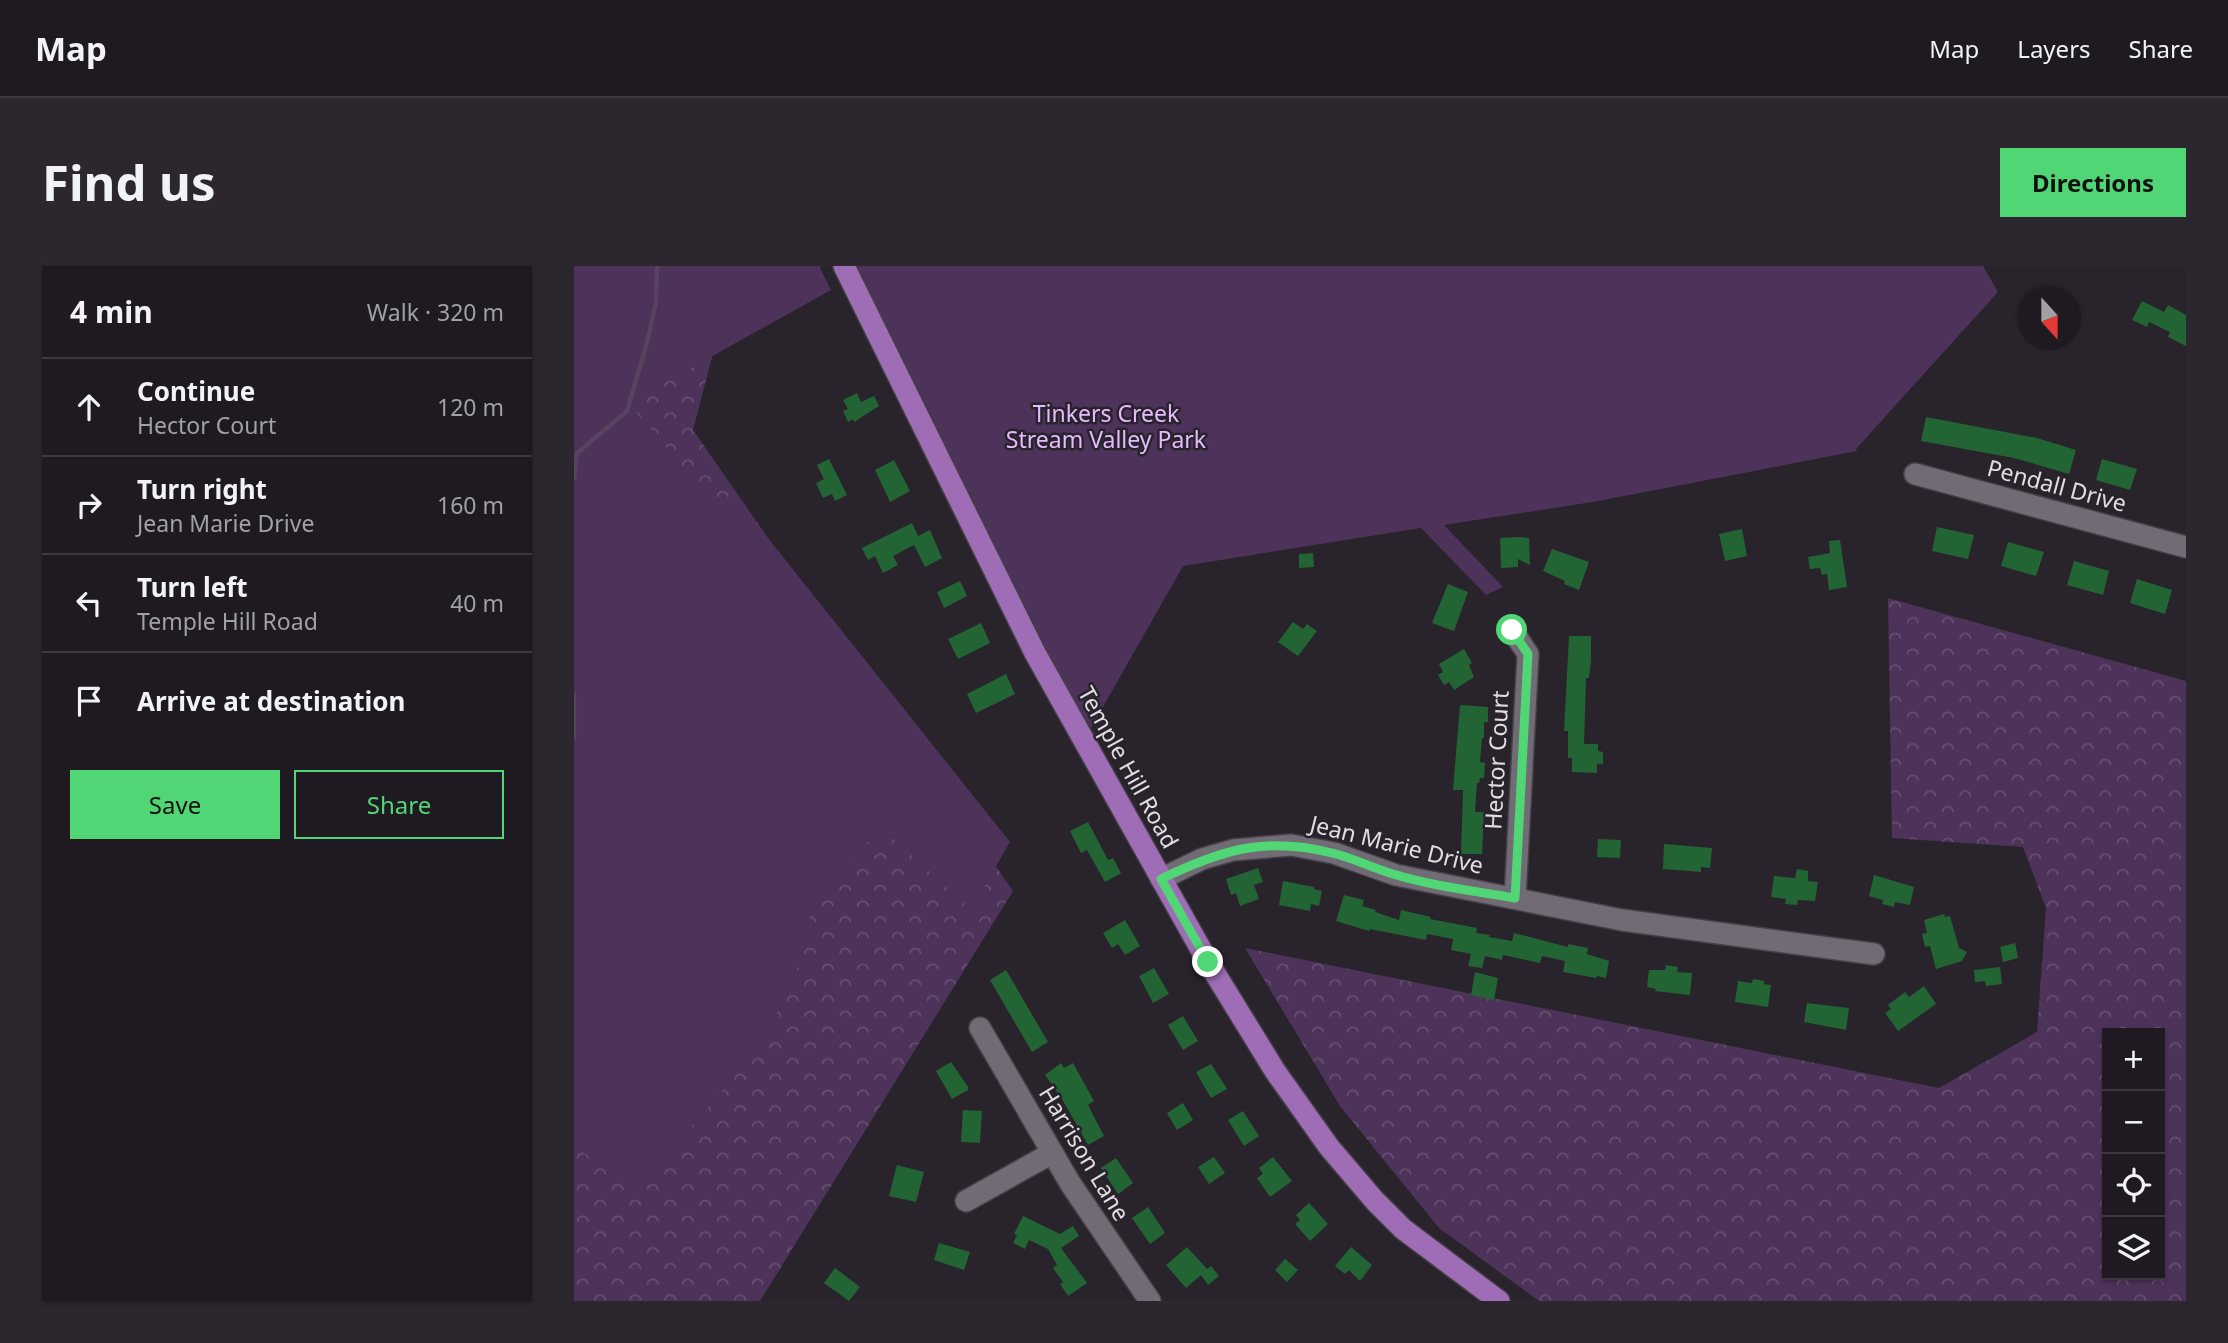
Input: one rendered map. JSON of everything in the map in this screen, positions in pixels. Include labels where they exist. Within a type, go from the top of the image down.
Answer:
[{"type":"main road","name":"Temple Hill Road","points":[[844,266],[1035,653],[1208,962],[1275,1072],[1343,1165],[1403,1229],[1499,1301]]},
{"type":"street","name":"Pendall Drive","points":[[1915,474],[2186,547]]},
{"type":"street","name":"Hector Court","points":[[1512,630],[1528,654],[1515,898]]},
{"type":"street","name":"Jean Marie Drive","points":[[1161,879],[1202,859],[1233,850],[1292,845],[1334,853],[1395,875],[1622,920],[1874,954]]},
{"type":"street","name":"Harrison Lane","points":[[980,1028],[1093,1220],[1150,1301]]},
{"type":"street","points":[[966,1201],[1052,1153]]},
{"type":"green space","points":[[574,266],[822,266],[717,338],[693,430],[1013,891],[760,1301],[574,1301]]},
{"type":"green space","points":[[574,266],[819,266],[831,290],[628,403],[721,512],[740,503],[1010,842],[971,910],[882,828],[814,894],[803,955],[779,1009],[748,1060],[666,1156],[629,1190],[574,1147]]},
{"type":"green space","name":"Tinkers Creek Stream Valley Park","points":[[849,266],[1983,266],[1998,292],[1857,451],[1593,502],[1444,525],[1503,587],[1486,595],[1421,528],[1183,566],[1091,728],[1050,666]]},
{"type":"green space","points":[[1888,598],[2186,681],[2186,1301],[1539,1301],[1439,1228],[1340,1106],[1245,948],[1939,1088],[2037,1032],[2046,908],[2023,847],[1892,838]]},
{"type":"building","points":[[2142,301],[2164,312],[2168,305],[2186,315],[2186,346],[2168,337],[2170,332],[2149,322],[2147,327],[2132,320]]},
{"type":"building","points":[[857,393],[861,402],[874,396],[879,406],[854,422],[853,419],[848,422],[843,411],[848,409],[843,400]]},
{"type":"building","points":[[1926,417],[2037,438],[2076,450],[2069,474],[2014,458],[1921,441]]},
{"type":"building","points":[[829,459],[847,495],[835,501],[832,494],[823,498],[816,483],[824,479],[817,465]]},
{"type":"building","points":[[2102,459],[2137,469],[2130,490],[2096,480]]},
{"type":"building","points":[[894,460],[910,491],[890,502],[875,470]]},
{"type":"building","points":[[912,523],[918,536],[930,530],[942,558],[925,567],[914,545],[893,556],[898,565],[883,573],[875,556],[868,560],[862,548]]},
{"type":"building","points":[[1937,527],[1974,535],[1968,559],[1932,551]]},
{"type":"building","points":[[1742,529],[1747,556],[1725,561],[1719,534]]},
{"type":"building","points":[[1500,538],[1529,538],[1530,565],[1518,559],[1518,567],[1501,568]]},
{"type":"building","points":[[1840,540],[1847,587],[1829,590],[1827,574],[1822,575],[1820,568],[1810,569],[1808,557],[1830,553],[1829,541]]},
{"type":"building","points":[[2008,542],[2044,552],[2036,576],[2001,566]]},
{"type":"building","points":[[1552,549],[1589,562],[1579,590],[1543,571]]},
{"type":"building","points":[[1313,553],[1314,567],[1299,568],[1299,554]]},
{"type":"building","points":[[2074,561],[2109,571],[2103,595],[2067,585]]},
{"type":"building","points":[[2137,579],[2172,590],[2165,614],[2130,603]]},
{"type":"building","points":[[960,581],[967,596],[944,608],[937,592]]},
{"type":"building","points":[[1448,584],[1468,592],[1454,631],[1432,623]]},
{"type":"building","points":[[1293,622],[1303,629],[1307,624],[1317,631],[1298,656],[1278,642]]},
{"type":"building","points":[[981,623],[990,643],[958,659],[948,639]]},
{"type":"building","points":[[1569,636],[1591,636],[1589,678],[1586,678],[1584,744],[1598,744],[1598,751],[1603,752],[1603,764],[1597,764],[1597,773],[1572,772],[1572,758],[1568,758],[1568,731],[1564,731]]},
{"type":"building","points":[[1464,649],[1472,663],[1469,665],[1474,677],[1454,690],[1449,682],[1444,685],[1438,675],[1443,672],[1439,664]]},
{"type":"building","points":[[1006,674],[1015,694],[976,713],[967,694]]},
{"type":"building","points":[[1460,705],[1488,707],[1488,722],[1484,722],[1480,762],[1485,763],[1484,778],[1480,778],[1477,783],[1475,812],[1484,812],[1482,854],[1461,854],[1463,790],[1453,790]]},
{"type":"building","points":[[1088,822],[1108,860],[1113,858],[1121,873],[1105,882],[1087,850],[1081,853],[1070,831]]},
{"type":"building","points":[[1598,839],[1621,840],[1620,858],[1597,857]]},
{"type":"building","points":[[1664,844],[1712,848],[1710,868],[1701,867],[1701,872],[1663,869]]},
{"type":"building","points":[[1258,868],[1263,882],[1254,885],[1259,899],[1240,906],[1236,893],[1231,895],[1226,879]]},
{"type":"building","points":[[1797,869],[1808,871],[1808,881],[1818,882],[1815,901],[1798,900],[1797,905],[1785,904],[1786,899],[1771,897],[1774,876],[1795,878]]},
{"type":"building","points":[[1874,875],[1914,887],[1910,905],[1895,902],[1894,907],[1869,896]]},
{"type":"building","points":[[1283,881],[1322,891],[1319,906],[1311,904],[1310,911],[1279,905]]},
{"type":"building","points":[[1344,895],[1364,900],[1362,906],[1399,920],[1401,910],[1477,928],[1476,933],[1490,935],[1489,937],[1512,941],[1514,933],[1568,947],[1568,944],[1588,948],[1587,954],[1609,961],[1606,978],[1563,972],[1565,961],[1542,956],[1540,963],[1503,955],[1502,960],[1485,956],[1482,968],[1468,966],[1471,954],[1451,950],[1453,939],[1427,934],[1426,940],[1370,929],[1369,931],[1336,921]]},
{"type":"building","points":[[1944,914],[1945,917],[1950,916],[1959,948],[1967,952],[1962,961],[1936,969],[1930,946],[1925,947],[1922,934],[1927,933],[1924,920]]},
{"type":"building","points":[[1125,920],[1140,946],[1125,955],[1118,944],[1112,948],[1103,933]]},
{"type":"building","points":[[2015,943],[2018,958],[2003,962],[2000,947]]},
{"type":"building","points":[[1666,965],[1678,967],[1677,972],[1692,973],[1690,995],[1655,991],[1656,989],[1647,987],[1649,970],[1665,970]]},
{"type":"building","points":[[2000,967],[2002,984],[1986,986],[1985,981],[1975,982],[1974,970]]},
{"type":"building","points":[[1154,968],[1169,994],[1153,1003],[1139,976]]},
{"type":"building","points":[[1006,970],[1048,1042],[1032,1052],[990,980]]},
{"type":"building","points":[[1475,972],[1498,978],[1494,1000],[1471,995]]},
{"type":"building","points":[[1753,979],[1771,985],[1768,1007],[1735,1002],[1738,981],[1752,983]]},
{"type":"building","points":[[1924,986],[1936,1004],[1898,1031],[1885,1013],[1891,1009],[1888,1005],[1905,992],[1909,997]]},
{"type":"building","points":[[1807,1003],[1849,1008],[1846,1030],[1804,1022]]},
{"type":"building","points":[[1183,1016],[1198,1041],[1183,1050],[1168,1025]]},
{"type":"building","points":[[951,1062],[968,1087],[968,1090],[952,1099],[936,1071]]},
{"type":"building","points":[[1061,1063],[1064,1068],[1073,1063],[1094,1101],[1088,1105],[1104,1136],[1088,1145],[1045,1075]]},
{"type":"building","points":[[1211,1064],[1227,1089],[1211,1098],[1196,1072]]},
{"type":"building","points":[[1183,1103],[1193,1120],[1177,1130],[1167,1113]]},
{"type":"building","points":[[963,1110],[982,1111],[980,1143],[961,1142]]},
{"type":"building","points":[[1243,1111],[1259,1136],[1244,1146],[1228,1120]]},
{"type":"building","points":[[1214,1157],[1225,1173],[1209,1184],[1198,1167]]},
{"type":"building","points":[[1273,1157],[1292,1181],[1270,1197],[1257,1178],[1263,1174],[1259,1168]]},
{"type":"building","points":[[1116,1158],[1133,1183],[1118,1194],[1101,1168]]},
{"type":"building","points":[[897,1165],[924,1172],[916,1202],[889,1196]]},
{"type":"building","points":[[1309,1203],[1328,1224],[1310,1241],[1295,1224],[1300,1220],[1296,1215]]},
{"type":"building","points":[[1148,1207],[1165,1233],[1150,1244],[1132,1218]]},
{"type":"building","points":[[1023,1216],[1060,1234],[1073,1226],[1079,1236],[1061,1248],[1087,1283],[1068,1296],[1060,1284],[1063,1282],[1053,1268],[1057,1265],[1048,1249],[1029,1240],[1025,1249],[1013,1243],[1017,1235],[1014,1234]]},
{"type":"building","points":[[939,1243],[970,1252],[964,1270],[934,1260]]},
{"type":"building","points":[[1187,1247],[1207,1269],[1211,1266],[1219,1276],[1208,1285],[1201,1275],[1186,1288],[1166,1265]]},
{"type":"building","points":[[1351,1247],[1372,1265],[1360,1281],[1349,1270],[1345,1274],[1335,1266]]},
{"type":"building","points":[[1285,1259],[1298,1270],[1287,1282],[1275,1270]]},
{"type":"building","points":[[835,1268],[860,1287],[849,1301],[824,1283]]},
{"type":"waterway","points":[[574,479],[577,453],[627,411],[656,302],[657,266]]},
{"type":"waterway","points":[[574,695],[574,737]]},
{"type":"route","points":[[1208,962],[1161,879],[1202,859],[1233,850],[1292,845],[1334,853],[1395,875],[1515,898],[1528,654],[1512,630]]}]
